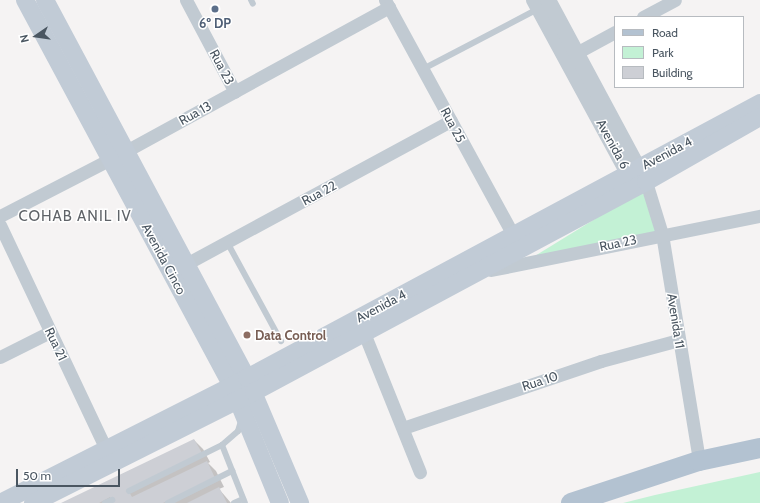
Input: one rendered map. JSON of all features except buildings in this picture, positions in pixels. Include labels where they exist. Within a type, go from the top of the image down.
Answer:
[{"type":"main road","name":"Avenida Cinco","points":[[36,2],[118,155],[300,503]]},
{"type":"main road","name":"Avenida 4","points":[[243,393],[517,242],[760,104]]},
{"type":"main road","name":"Avenida 4","points":[[638,174],[760,117]]},
{"type":"main road","name":"Avenida Cinco","points":[[118,155],[186,264],[243,393],[280,503]]},
{"type":"main road","name":"Avenida 4","points":[[3,502],[109,456],[243,393],[364,333],[477,272],[517,242]]},
{"type":"main road","points":[[571,503],[699,461],[760,448]]},
{"type":"main road","points":[[699,461],[760,452]]},
{"type":"main road","name":"Avenida 4","points":[[33,503],[109,456]]},
{"type":"street","name":"Rua 23","points":[[186,0],[235,92]]},
{"type":"street","points":[[645,16],[675,0]]},
{"type":"street","name":"Avenida 6","points":[[543,3],[638,174]]},
{"type":"street","name":"Rua 13","points":[[0,216],[235,92],[387,4]]},
{"type":"street","name":"Rua 25","points":[[387,4],[517,242]]},
{"type":"street","points":[[571,55],[614,33]]},
{"type":"street","name":"Rua 22","points":[[186,264],[451,121]]},
{"type":"street","name":"Avenida 11","points":[[638,174],[662,234],[699,461]]},
{"type":"street","name":"Rua 23","points":[[477,272],[662,234],[760,216]]},
{"type":"street","name":"Rua 21","points":[[0,225],[109,456]]},
{"type":"street","points":[[0,357],[50,332]]},
{"type":"street","points":[[364,333],[420,472]]},
{"type":"street","name":"Rua 10","points":[[403,428],[601,361],[679,340]]},
{"type":"lane","points":[[423,69],[543,3]]},
{"type":"lane","points":[[227,242],[281,341]]},
{"type":"lane","points":[[129,491],[222,445],[238,431],[243,393]]},
{"type":"lane","points":[[222,445],[244,501],[234,503]]},
{"type":"lane","points":[[168,503],[232,470]]},
{"type":"lane","points":[[105,503],[112,500]]},
{"type":"green space","points":[[642,190],[658,232],[517,267]]},
{"type":"green space","points":[[760,472],[760,503],[623,503],[655,495]]},
{"type":"place","name":"6º DP","points":[[215,9]]},
{"type":"place","name":"Data Control","points":[[247,335]]},
{"type":"district","name":"COHAB ANIL IV","points":[[75,217]]}]
